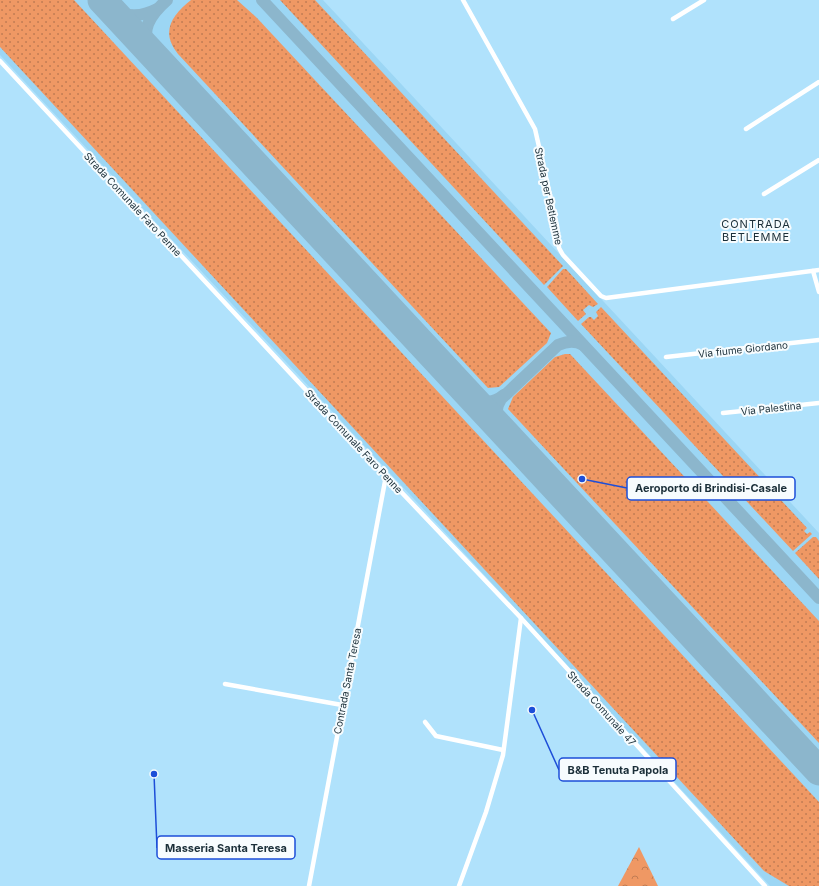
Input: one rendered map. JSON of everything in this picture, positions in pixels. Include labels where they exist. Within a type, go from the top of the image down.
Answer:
[{"type":"street","name":"Strada per Betlemme","points":[[463,0],[534,129],[557,226],[560,251],[597,293],[606,298],[819,270]]},
{"type":"street","points":[[673,19],[704,0]]},
{"type":"street","name":"Strada Comunale Faro Penne","points":[[0,61],[386,476],[521,618]]},
{"type":"street","points":[[746,129],[819,82]]},
{"type":"street","points":[[764,194],[819,160]]},
{"type":"street","points":[[813,271],[819,292]]},
{"type":"street","name":"Via fiume Giordano","points":[[666,357],[819,340]]},
{"type":"street","name":"Via Palestina","points":[[723,413],[819,403]]},
{"type":"street","name":"Contrada Santa Teresa","points":[[309,886],[386,476]]},
{"type":"street","points":[[459,886],[486,812],[503,750],[521,618]]},
{"type":"street","name":"Strada Comunale 47","points":[[521,618],[765,886]]},
{"type":"street","points":[[226,684],[342,705]]},
{"type":"street","points":[[425,722],[436,736],[503,750]]},
{"type":"shaded area","points":[[0,0],[323,0],[819,533],[819,886],[770,886],[441,528],[0,55]]},
{"type":"green space","points":[[0,0],[74,0],[819,802],[819,886],[789,886],[764,871],[0,47]]},
{"type":"green space","points":[[191,0],[237,0],[257,18],[551,333],[547,343],[499,387],[488,388],[178,54],[173,46],[169,31],[178,12]]},
{"type":"green space","points":[[280,0],[315,0],[563,266],[544,285]]},
{"type":"green space","points":[[563,269],[566,269],[598,304],[593,307],[589,305],[583,310],[586,314],[578,321],[547,287]]},
{"type":"green space","points":[[601,307],[807,528],[804,531],[807,534],[810,532],[812,534],[793,551],[581,324],[589,317],[594,320],[598,316],[596,312]]},
{"type":"green space","points":[[570,354],[819,621],[819,743],[508,409],[513,397],[555,357]]},
{"type":"green space","points":[[813,537],[816,537],[819,541],[819,579],[795,553]]},
{"type":"green space","points":[[639,847],[658,886],[618,886]]},
{"type":"taxiway","points":[[151,53],[146,38],[148,24],[151,18],[167,0]]},
{"type":"taxiway","points":[[262,0],[819,598]]},
{"type":"taxiway","points":[[112,11],[129,15],[140,15],[157,9]]},
{"type":"taxiway","points":[[506,434],[497,417],[497,408],[501,399],[558,345],[571,342],[577,342],[583,345]]},
{"type":"taxiway","points":[[465,390],[475,397],[488,402],[498,399],[504,395]]},
{"type":"runway","points":[[102,0],[819,771]]},
{"type":"place","name":"Aeroporto di Brindisi-Casale","points":[[582,479]]},
{"type":"place","name":"B&B Tenuta Papola","points":[[532,710]]},
{"type":"place","name":"Masseria Santa Teresa","points":[[154,774]]},
{"type":"district","name":"CONTRADA BETLEMME","points":[[756,230]]}]
